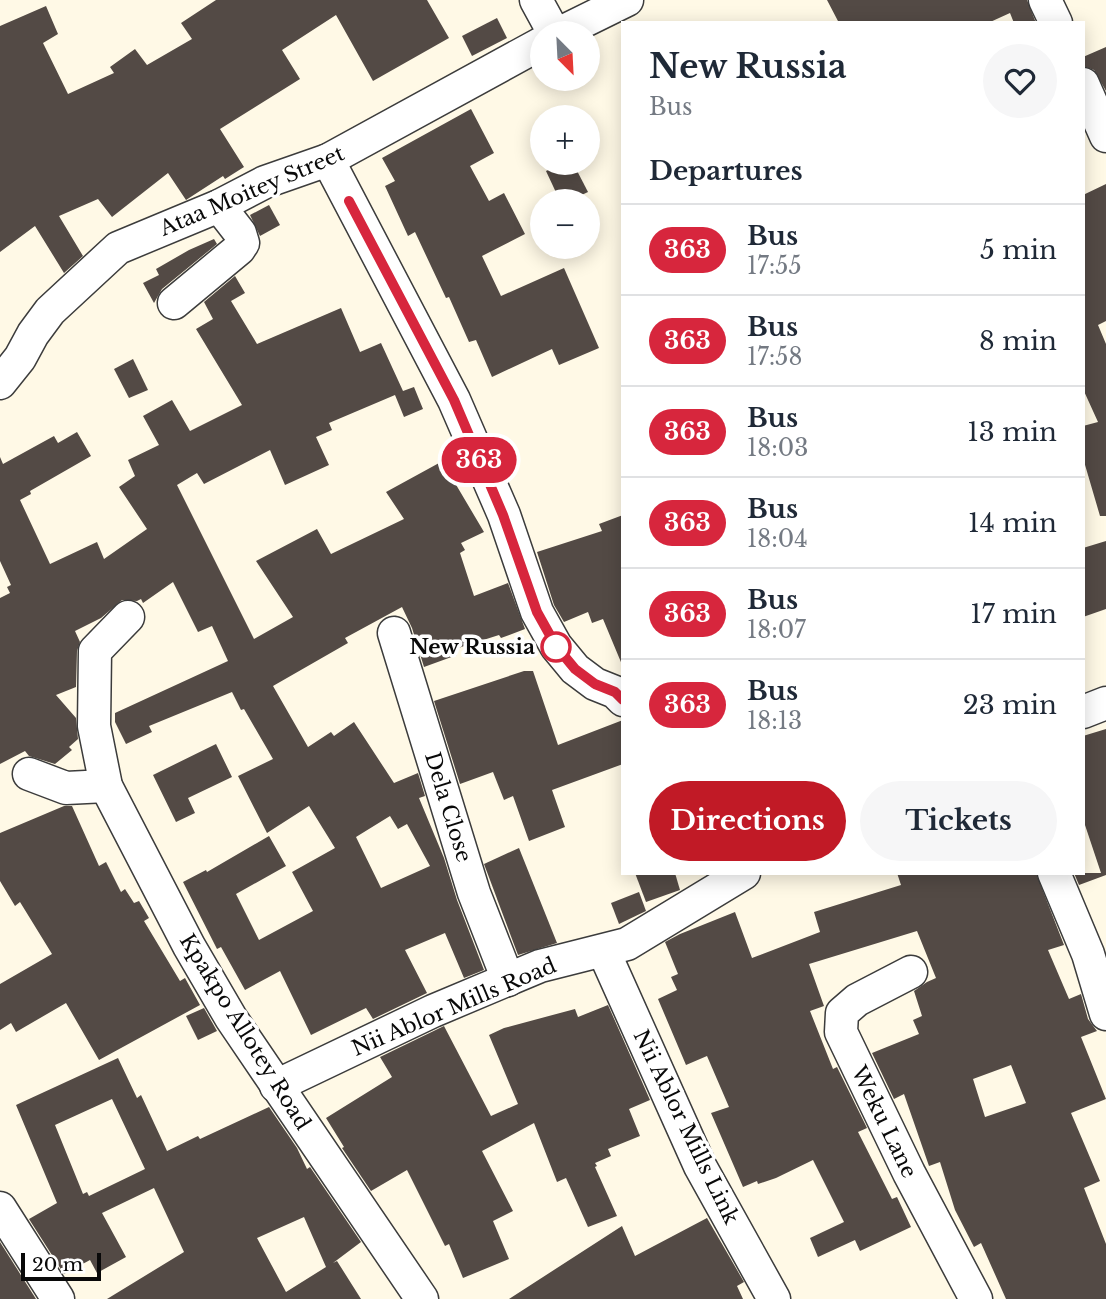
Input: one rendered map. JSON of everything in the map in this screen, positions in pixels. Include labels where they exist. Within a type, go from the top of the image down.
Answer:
[{"type":"street","points":[[536,0],[547,21]]},
{"type":"street","points":[[584,21],[626,0]]},
{"type":"street","points":[[1045,0],[1055,21]]},
{"type":"street","name":"Ataa Moitey Street","points":[[0,383],[20,358],[50,311],[117,248],[219,206],[265,182],[328,160],[530,50]]},
{"type":"street","points":[[1085,89],[1106,136]]},
{"type":"street","points":[[328,160],[454,400],[503,515],[537,612],[556,646],[575,669],[621,698]]},
{"type":"street","points":[[174,303],[243,243],[240,233],[219,206]]},
{"type":"street","name":"Kpakpo Allotey Road","points":[[128,617],[95,651],[94,726],[106,786],[189,946],[231,1018],[422,1299]]},
{"type":"street","name":"Dela Close","points":[[394,632],[474,893],[508,980]]},
{"type":"street","points":[[1085,711],[1106,704]]},
{"type":"street","points":[[29,774],[66,788],[106,786]]},
{"type":"street","name":"Nii Ablor Mills Road","points":[[276,1086],[433,1011],[540,967],[627,944],[708,882],[736,875]]},
{"type":"street","points":[[1055,875],[1088,954],[1106,1014]]},
{"type":"street","name":"Nii Ablor Mills Link","points":[[604,951],[701,1166],[774,1299]]},
{"type":"street","name":"Weku Lane","points":[[911,972],[857,1000],[842,1013],[841,1032],[909,1173],[976,1299]]},
{"type":"street","points":[[0,1208],[58,1299]]},
{"type":"building","points":[[216,0],[427,0],[449,38],[373,81],[336,15],[282,50],[300,79],[220,129],[244,167],[225,179],[223,176],[186,200],[168,173],[112,217],[98,199],[59,216],[83,256],[64,273],[35,226],[0,252],[0,26],[46,6],[58,34],[43,43],[68,94],[114,73],[110,67],[135,49],[147,65],[192,39],[181,23]]},
{"type":"building","points":[[827,0],[1027,0],[1035,21],[1013,21],[1010,13],[992,21],[838,21]]},
{"type":"building","points":[[497,18],[507,38],[472,56],[462,36]]},
{"type":"building","points":[[1106,47],[1106,91],[1094,70],[1085,67],[1085,56]]},
{"type":"building","points":[[471,109],[494,153],[470,166],[489,201],[504,193],[525,234],[482,256],[501,296],[564,268],[599,348],[559,365],[552,349],[492,377],[476,340],[469,342],[415,232],[408,236],[385,186],[395,181],[382,158]]},
{"type":"building","points":[[548,175],[579,175],[586,189],[554,189]]},
{"type":"building","points":[[1106,184],[1106,321],[1098,325],[1106,344],[1106,516],[1100,516],[1085,465],[1085,425],[1098,422],[1085,393],[1085,194]]},
{"type":"building","points":[[269,205],[280,225],[260,236],[250,215]]},
{"type":"building","points":[[214,239],[217,244],[162,289],[154,303],[143,283],[159,275],[156,269]]},
{"type":"building","points":[[235,276],[245,293],[231,301],[257,344],[341,308],[360,352],[381,343],[403,391],[414,387],[423,409],[404,417],[395,395],[329,423],[332,430],[316,437],[329,465],[285,485],[270,450],[204,484],[197,473],[177,485],[254,639],[293,617],[256,561],[317,529],[331,554],[404,519],[386,492],[450,457],[461,480],[455,483],[484,532],[461,543],[465,550],[460,553],[474,596],[508,583],[525,629],[455,649],[457,655],[424,667],[412,628],[402,607],[345,638],[348,643],[273,686],[308,747],[331,732],[334,736],[354,722],[394,783],[418,773],[425,796],[419,798],[444,858],[484,970],[464,978],[445,933],[405,950],[427,993],[373,1019],[366,1008],[311,1035],[280,971],[245,990],[221,947],[217,949],[183,882],[206,870],[207,872],[269,836],[286,866],[236,894],[259,940],[313,911],[292,872],[335,848],[309,806],[267,833],[238,776],[273,759],[232,692],[149,726],[152,732],[126,744],[115,722],[115,713],[228,661],[212,626],[198,632],[173,582],[143,603],[141,599],[122,600],[101,618],[75,631],[80,642],[77,651],[76,687],[56,695],[76,718],[78,739],[69,747],[72,750],[55,764],[29,756],[25,751],[0,764],[0,598],[10,593],[7,587],[11,585],[0,561],[0,457],[3,464],[54,436],[58,443],[77,432],[91,456],[30,491],[31,494],[20,500],[50,564],[97,542],[104,559],[147,529],[119,487],[135,476],[128,460],[159,445],[143,416],[172,400],[190,431],[242,405],[196,329],[213,319],[204,302]],"holes":[[[390,816],[398,829],[407,824],[430,866],[381,888],[356,837]]]},
{"type":"building","points":[[133,359],[148,390],[129,398],[114,369]]},
{"type":"building","points":[[621,516],[621,662],[603,619],[592,623],[588,612],[564,622],[554,605],[537,552],[602,531],[599,524]]},
{"type":"building","points":[[1106,541],[1106,609],[1085,616],[1085,547]]},
{"type":"building","points":[[524,671],[533,671],[558,745],[621,721],[621,765],[552,790],[565,827],[529,841],[513,796],[504,800],[493,772],[460,784],[434,701]]},
{"type":"building","points":[[1106,729],[1106,875],[1079,885],[1075,875],[1101,873],[1085,825],[1085,735]]},
{"type":"building","points":[[216,744],[232,777],[188,798],[195,813],[176,822],[153,775]]},
{"type":"building","points":[[64,806],[72,806],[99,866],[106,862],[121,892],[125,889],[134,903],[139,901],[149,918],[144,921],[180,981],[185,978],[200,1005],[99,1060],[66,1003],[16,1032],[11,1023],[0,1030],[0,984],[52,954],[20,902],[15,906],[0,881],[0,833]]},
{"type":"building","points":[[519,848],[557,943],[518,955],[484,864]]},
{"type":"building","points":[[636,875],[676,875],[680,890],[646,902]]},
{"type":"building","points":[[898,875],[1037,875],[1064,945],[1048,950],[1069,999],[1081,994],[1088,1019],[1097,1031],[1081,1037],[1106,1099],[1071,1113],[1100,1181],[1084,1188],[1106,1244],[1106,1299],[1006,1299],[981,1243],[974,1247],[955,1210],[940,1162],[929,1166],[904,1094],[894,1099],[872,1053],[919,1034],[913,1020],[922,1016],[914,991],[936,978],[917,931],[809,964],[824,1006],[810,1011],[833,1069],[837,1067],[867,1128],[858,1132],[892,1199],[897,1197],[911,1227],[860,1251],[855,1240],[818,1257],[810,1238],[844,1222],[813,1160],[776,1178],[758,1184],[757,1181],[743,1187],[711,1113],[729,1107],[707,1056],[686,1065],[658,999],[677,990],[671,977],[678,974],[665,942],[735,912],[752,958],[820,932],[814,912],[901,885]],"holes":[[[1011,1065],[1026,1103],[985,1117],[973,1079]]]},
{"type":"building","points":[[639,892],[646,911],[619,924],[611,903]]},
{"type":"building","points":[[608,1005],[650,1100],[629,1109],[640,1136],[608,1149],[611,1156],[595,1163],[617,1216],[588,1227],[566,1178],[557,1182],[534,1123],[482,1151],[513,1211],[493,1221],[509,1259],[463,1278],[449,1244],[445,1246],[407,1170],[371,1191],[342,1148],[344,1147],[326,1118],[392,1077],[380,1057],[444,1026],[491,1116],[518,1104],[489,1035],[504,1028],[575,1009],[578,1017]]},
{"type":"building","points":[[204,1008],[217,1031],[198,1040],[186,1016]]},
{"type":"building","points":[[118,1058],[137,1098],[141,1095],[167,1151],[269,1107],[297,1148],[307,1169],[310,1167],[361,1242],[333,1263],[337,1261],[361,1299],[107,1299],[184,1252],[154,1188],[102,1213],[126,1257],[97,1273],[90,1260],[64,1274],[29,1219],[57,1203],[16,1105]],"holes":[[[112,1099],[145,1169],[89,1196],[87,1192],[83,1194],[55,1125]],[[304,1217],[326,1267],[286,1292],[257,1238]]]},
{"type":"building","points":[[707,1218],[744,1282],[737,1286],[743,1299],[509,1299],[622,1226],[635,1256]]},
{"type":"building","points":[[0,1242],[36,1299],[0,1299]]},
{"type":"bus line","name":"363","points":[[349,201],[454,400],[503,515],[537,612],[556,646],[575,669],[621,698]]},
{"type":"place","name":"New Russia","points":[[556,647]]}]
